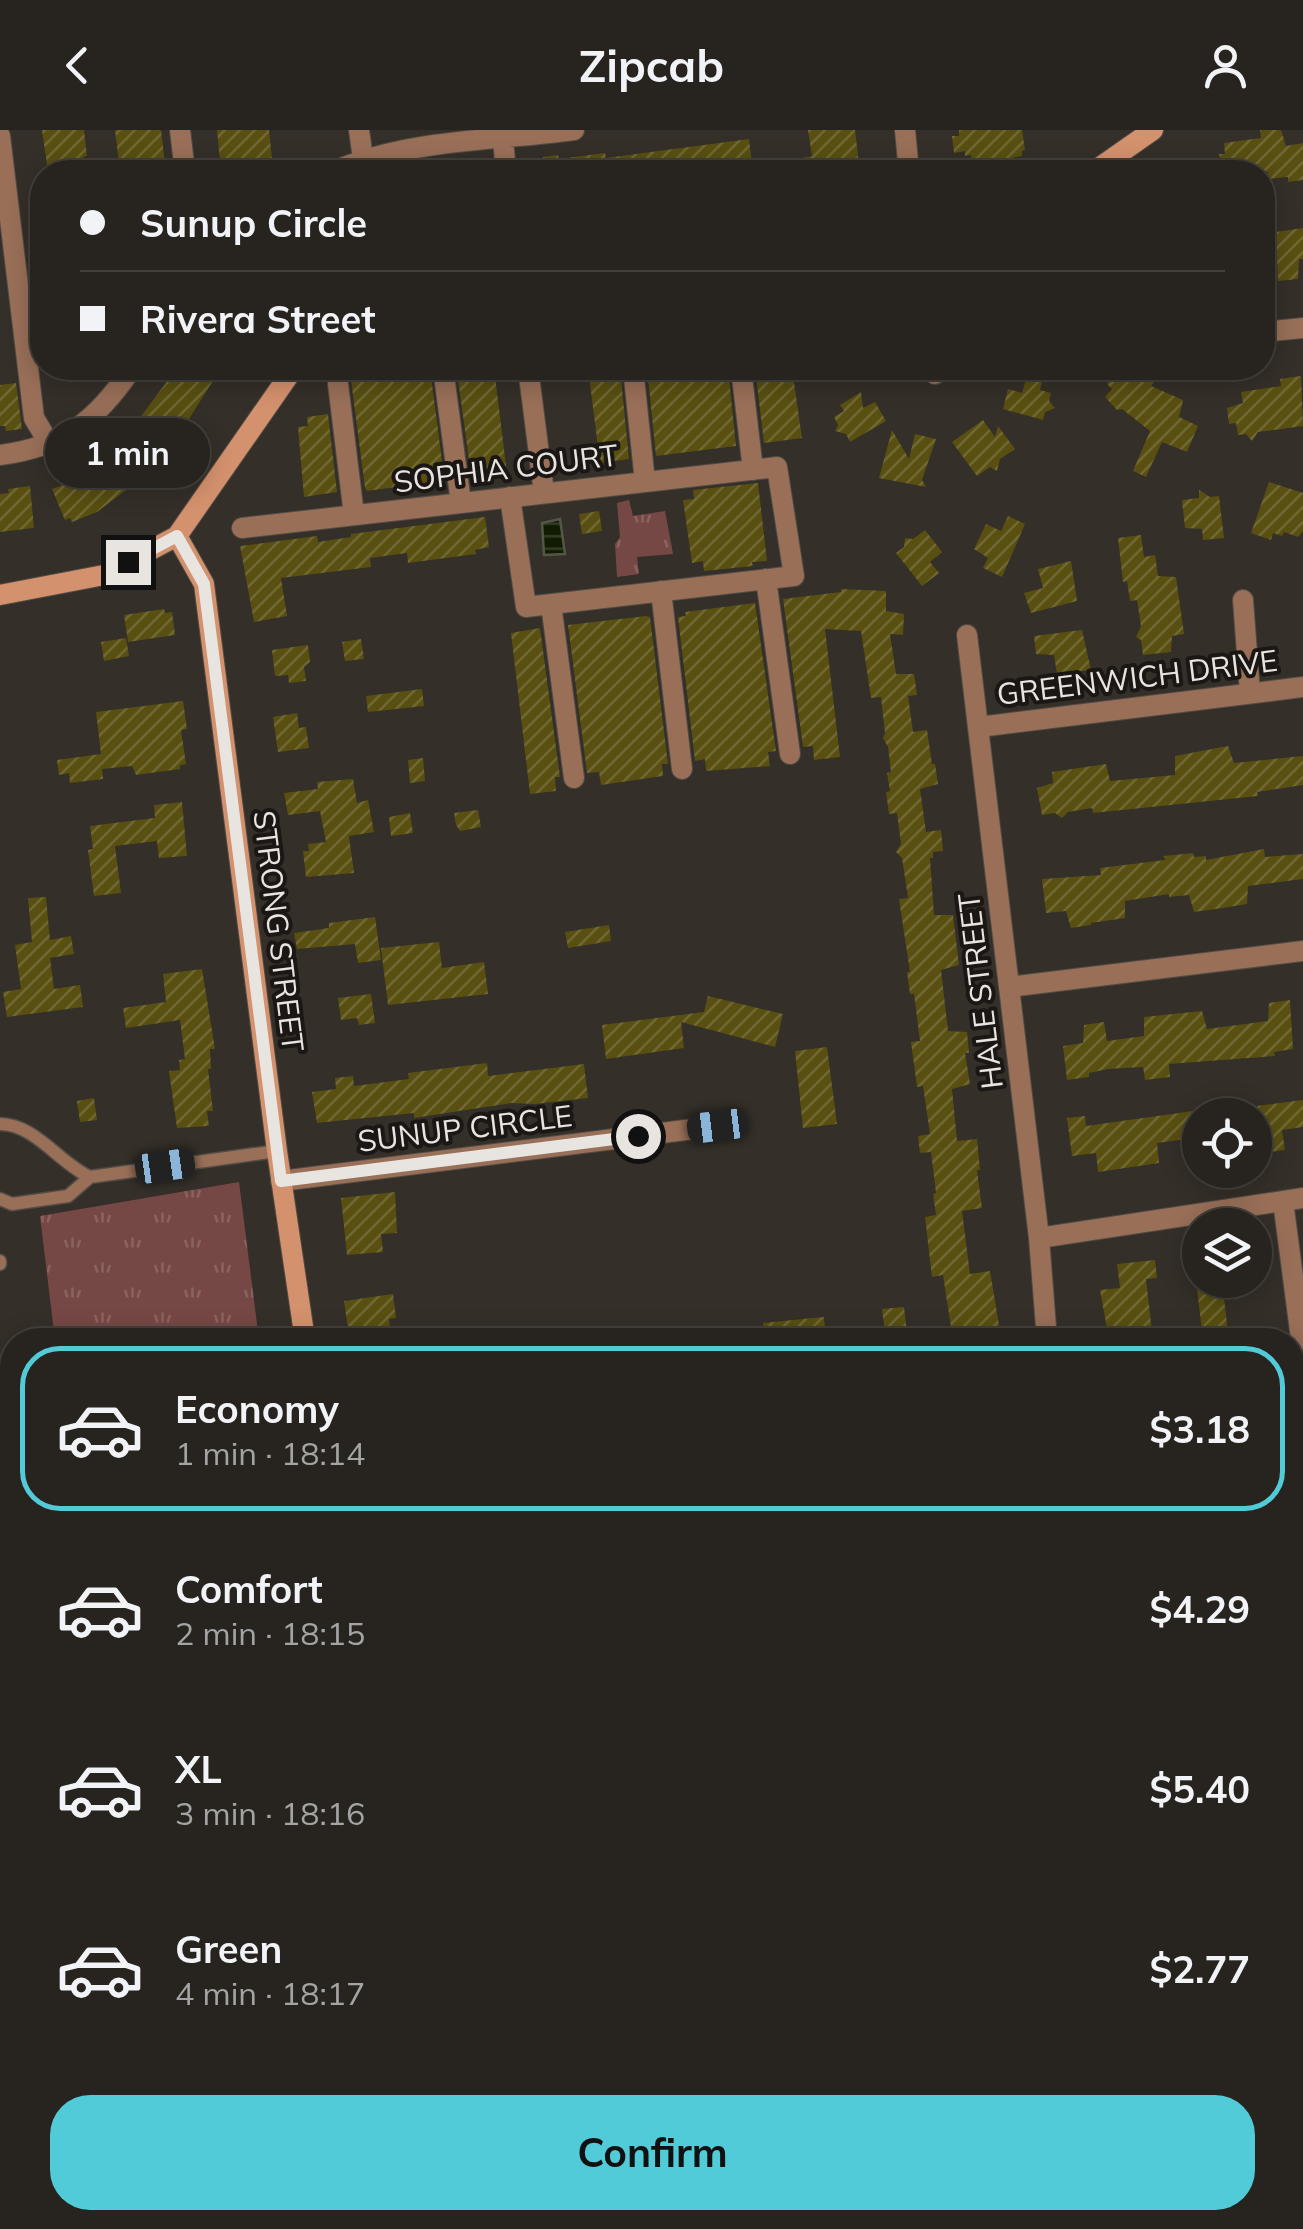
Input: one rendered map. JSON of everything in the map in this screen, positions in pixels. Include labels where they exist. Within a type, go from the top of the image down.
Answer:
[{"type":"street","points":[[180,130],[184,160]]},
{"type":"street","points":[[359,130],[363,159],[398,150],[563,131]]},
{"type":"street","points":[[904,130],[908,160]]},
{"type":"street","points":[[1111,160],[1153,130]]},
{"type":"street","points":[[0,136],[9,284],[34,418],[49,443]]},
{"type":"street","points":[[503,139],[505,160]]},
{"type":"street","points":[[1275,331],[1303,328]]},
{"type":"street","points":[[0,455],[27,452],[91,420],[123,380]]},
{"type":"street","points":[[0,595],[104,574],[177,536],[286,380]]},
{"type":"street","points":[[445,380],[460,503]]},
{"type":"street","points":[[530,380],[544,494]]},
{"type":"street","points":[[634,380],[645,482]]},
{"type":"street","points":[[742,380],[753,470]]},
{"type":"street","points":[[338,384],[354,515]]},
{"type":"street","name":"SOPHIA COURT","points":[[242,528],[777,467],[794,576],[766,579]]},
{"type":"street","points":[[510,497],[526,607],[766,579],[790,754]]},
{"type":"street","name":"STRONG STREET","points":[[177,536],[204,584],[302,1328]]},
{"type":"street","points":[[661,591],[682,769]]},
{"type":"street","points":[[1243,600],[1250,693]]},
{"type":"street","points":[[551,604],[574,778]]},
{"type":"street","name":"HALE STREET","points":[[968,635],[1040,1238],[1046,1328]]},
{"type":"street","name":"GREENWICH DRIVE","points":[[979,727],[1303,686]]},
{"type":"street","points":[[1009,986],[1303,950]]},
{"type":"street","name":"SUNUP CIRCLE","points":[[281,1181],[717,1126]]},
{"type":"street","points":[[1040,1238],[1293,1200],[1301,1328]]},
{"type":"lane","points":[[0,1124],[24,1132],[49,1147],[74,1170],[90,1177],[277,1151]]},
{"type":"lane","points":[[0,1200],[12,1204],[68,1196],[90,1177]]},
{"type":"green space","points":[[629,500],[633,516],[665,511],[673,554],[637,557],[639,574],[617,577],[617,503]]},
{"type":"green space","points":[[239,1182],[257,1328],[54,1328],[40,1216]]},
{"type":"shaded area","points":[[560,519],[565,554],[544,555],[542,523]]},
{"type":"building","points":[[42,130],[84,130],[87,156],[83,160],[46,160]]},
{"type":"building","points":[[115,130],[161,130],[165,160],[119,160]]},
{"type":"building","points":[[217,130],[269,130],[272,160],[220,160]]},
{"type":"building","points":[[808,130],[855,130],[859,160],[802,160],[812,156]]},
{"type":"building","points":[[959,130],[1022,130],[1025,150],[1022,156],[972,160],[965,151],[954,153],[952,136],[959,136]]},
{"type":"building","points":[[1260,130],[1281,130],[1286,146],[1303,143],[1303,180],[1275,178],[1275,160],[1199,160],[1220,158],[1219,154],[1225,154],[1224,143],[1261,138]]},
{"type":"building","points":[[749,139],[752,160],[544,160],[543,157],[558,155],[559,159],[605,153],[606,158]]},
{"type":"building","points":[[1303,228],[1303,259],[1299,259],[1298,279],[1278,281],[1276,232]]},
{"type":"building","points":[[1301,376],[1303,426],[1258,432],[1252,441],[1246,434],[1238,435],[1236,423],[1229,424],[1227,408],[1243,403],[1241,392],[1281,386],[1280,379]]},
{"type":"building","points":[[168,380],[213,380],[177,438],[184,443],[169,463],[166,460],[97,512],[72,522],[70,518],[65,520],[52,489],[68,483],[64,474],[102,461],[127,444],[137,430],[133,427]]},
{"type":"building","points":[[351,380],[432,380],[444,477],[439,481],[367,491]]},
{"type":"building","points":[[458,380],[495,380],[507,474],[473,478]]},
{"type":"building","points":[[590,380],[621,380],[629,459],[600,463]]},
{"type":"building","points":[[648,380],[729,380],[736,446],[656,456]]},
{"type":"building","points":[[756,380],[805,380],[794,382],[802,438],[764,443]]},
{"type":"building","points":[[1026,380],[1042,382],[1040,390],[1051,393],[1049,401],[1055,408],[1045,412],[1043,420],[1003,409],[1008,389],[1022,393]]},
{"type":"building","points":[[1110,380],[1152,380],[1151,386],[1183,400],[1179,417],[1198,426],[1187,452],[1162,442],[1146,477],[1133,471],[1150,431],[1122,409],[1117,410],[1105,397],[1112,389],[1107,384]]},
{"type":"building","points":[[16,383],[22,429],[6,431],[5,426],[0,426],[0,385]]},
{"type":"building","points":[[861,392],[863,408],[875,402],[886,421],[850,442],[846,434],[835,431],[838,425],[834,417],[844,411],[840,405]]},
{"type":"building","points":[[328,414],[337,492],[304,497],[298,427],[308,426],[307,417]]},
{"type":"building","points":[[983,420],[995,437],[998,426],[1015,449],[1000,459],[997,471],[990,467],[977,476],[952,442]]},
{"type":"building","points":[[892,430],[909,459],[915,434],[936,439],[922,480],[926,487],[879,478]]},
{"type":"building","points":[[1269,482],[1303,493],[1303,531],[1298,537],[1273,533],[1271,540],[1251,533]]},
{"type":"building","points":[[758,483],[767,561],[704,571],[703,561],[692,563],[683,500],[694,499],[693,490]]},
{"type":"building","points":[[30,486],[34,528],[0,532],[0,494]]},
{"type":"building","points":[[1199,490],[1210,497],[1219,496],[1224,538],[1203,540],[1202,529],[1185,528],[1182,500],[1199,498]]},
{"type":"building","points":[[599,511],[602,531],[582,534],[579,514]]},
{"type":"building","points":[[1008,516],[1025,524],[1002,577],[983,568],[988,558],[974,549],[986,524],[1001,531]]},
{"type":"building","points":[[485,517],[489,547],[475,550],[476,554],[408,563],[407,553],[370,558],[371,567],[281,578],[287,616],[254,622],[240,546],[317,536],[318,542],[351,534]]},
{"type":"building","points":[[925,530],[942,552],[930,562],[939,573],[922,586],[896,553],[904,547],[905,538],[913,539]]},
{"type":"building","points":[[1141,535],[1144,557],[1155,555],[1158,576],[1176,577],[1184,634],[1172,636],[1171,652],[1143,655],[1141,640],[1136,637],[1141,626],[1137,600],[1130,601],[1127,581],[1123,582],[1118,538]]},
{"type":"building","points":[[1071,561],[1077,601],[1031,613],[1024,593],[1043,588],[1038,569]]},
{"type":"building","points":[[886,591],[886,611],[904,614],[903,635],[890,634],[896,674],[914,674],[917,695],[908,696],[913,732],[927,730],[935,764],[938,784],[920,789],[926,832],[941,830],[943,851],[933,852],[930,858],[934,915],[953,915],[959,965],[941,970],[948,1031],[967,1032],[969,1053],[965,1053],[970,1084],[952,1089],[957,1141],[977,1139],[982,1208],[962,1211],[970,1274],[990,1271],[1000,1328],[951,1328],[943,1275],[932,1277],[925,1217],[936,1215],[936,1193],[931,1152],[920,1153],[918,1136],[930,1134],[923,1086],[917,1087],[911,1042],[920,1041],[914,994],[910,994],[899,899],[908,898],[902,858],[896,852],[901,844],[897,813],[889,814],[886,792],[890,791],[887,773],[891,772],[883,738],[881,697],[871,698],[861,631],[825,629],[840,757],[814,760],[813,746],[803,747],[783,599]]},
{"type":"building","points":[[755,603],[776,751],[768,752],[770,766],[706,771],[705,759],[695,761],[678,617],[686,616],[685,612]]},
{"type":"building","points":[[164,609],[165,613],[172,612],[175,635],[128,642],[124,615]]},
{"type":"building","points":[[650,617],[668,764],[662,764],[663,776],[601,785],[599,772],[587,773],[568,625]]},
{"type":"building","points":[[540,628],[560,777],[555,777],[556,791],[530,794],[511,633]]},
{"type":"building","points":[[1082,630],[1091,670],[1057,674],[1054,655],[1036,654],[1034,636]]},
{"type":"building","points":[[126,638],[129,656],[104,661],[101,642]]},
{"type":"building","points":[[361,639],[364,659],[345,661],[342,642]]},
{"type":"building","points":[[308,645],[306,681],[289,683],[288,675],[275,676],[272,650]]},
{"type":"building","points":[[422,689],[424,706],[368,712],[366,696]]},
{"type":"building","points":[[183,701],[187,729],[181,730],[186,764],[180,765],[180,769],[136,775],[132,766],[102,769],[103,779],[70,783],[69,773],[59,775],[57,760],[101,754],[96,712]]},
{"type":"building","points":[[297,713],[299,728],[306,727],[309,748],[278,752],[273,717]]},
{"type":"building","points":[[1228,746],[1234,763],[1303,756],[1303,785],[1257,792],[1258,796],[1093,813],[1092,808],[1068,812],[1062,818],[1055,813],[1042,815],[1037,788],[1053,783],[1052,772],[1106,764],[1110,781],[1175,775],[1175,756]]},
{"type":"building","points":[[423,758],[425,781],[410,783],[408,760]]},
{"type":"building","points":[[353,779],[357,803],[368,800],[374,832],[349,836],[354,873],[306,877],[303,851],[309,851],[308,844],[326,842],[320,811],[288,815],[284,793],[318,789],[317,782]]},
{"type":"building","points":[[182,802],[187,856],[159,858],[157,841],[115,846],[121,893],[94,896],[88,850],[93,849],[90,826],[155,818],[154,805]]},
{"type":"building","points":[[478,810],[481,827],[460,831],[454,813]]},
{"type":"building","points":[[410,813],[413,833],[391,836],[389,817]]},
{"type":"building","points":[[1264,849],[1265,857],[1303,854],[1303,879],[1248,886],[1247,904],[1194,912],[1189,895],[1169,894],[1125,901],[1125,918],[1091,925],[1071,928],[1066,911],[1046,913],[1042,879],[1101,875],[1100,868],[1165,860],[1164,856],[1193,853],[1194,857],[1206,856],[1206,860]]},
{"type":"building","points":[[46,897],[50,940],[71,936],[74,954],[50,958],[54,989],[80,985],[83,1007],[7,1017],[3,992],[21,989],[15,945],[32,942],[28,898]]},
{"type":"building","points":[[375,917],[381,960],[358,963],[355,944],[297,949],[294,933],[329,928],[329,923]]},
{"type":"building","points":[[609,925],[611,941],[568,948],[565,932]]},
{"type":"building","points":[[439,942],[442,968],[484,962],[488,994],[388,1005],[381,948]]},
{"type":"building","points":[[202,969],[215,1049],[210,1049],[208,1069],[213,1111],[207,1111],[209,1126],[177,1128],[169,1071],[180,1070],[179,1060],[185,1059],[180,1020],[126,1028],[123,1008],[166,1002],[163,974]]},
{"type":"building","points":[[371,994],[375,1023],[359,1025],[357,1018],[341,1020],[338,998]]},
{"type":"building","points":[[708,996],[783,1014],[775,1047],[681,1022],[684,1048],[606,1059],[602,1025],[704,1012]]},
{"type":"building","points":[[1290,1000],[1293,1049],[1274,1052],[1275,1056],[1169,1064],[1170,1077],[1145,1080],[1143,1067],[1108,1069],[1067,1080],[1063,1046],[1083,1043],[1084,1025],[1104,1022],[1107,1041],[1144,1036],[1144,1017],[1202,1011],[1207,1029],[1268,1021],[1269,1003]]},
{"type":"building","points":[[827,1047],[837,1124],[803,1128],[795,1051]]},
{"type":"building","points":[[487,1063],[488,1076],[584,1064],[588,1098],[511,1103],[414,1118],[414,1113],[317,1123],[312,1092],[336,1089],[335,1078],[353,1076],[354,1086],[409,1079],[408,1073]]},
{"type":"building","points":[[94,1098],[97,1120],[80,1122],[77,1101]]},
{"type":"building","points":[[1303,1100],[1303,1127],[1282,1130],[1285,1150],[1272,1152],[1272,1104]]},
{"type":"building","points":[[1182,1113],[1182,1140],[1157,1143],[1159,1163],[1098,1172],[1096,1153],[1072,1156],[1067,1118],[1085,1116],[1086,1126]]},
{"type":"building","points":[[395,1192],[397,1233],[381,1234],[383,1252],[347,1255],[341,1198]]},
{"type":"building","points":[[1155,1260],[1157,1278],[1146,1279],[1152,1328],[1107,1328],[1100,1290],[1120,1288],[1117,1264]]},
{"type":"building","points":[[393,1294],[396,1318],[389,1319],[390,1328],[348,1328],[344,1301]]},
{"type":"building","points":[[1198,1298],[1234,1298],[1224,1299],[1228,1328],[1202,1328]]},
{"type":"building","points":[[904,1307],[907,1328],[884,1328],[882,1309]]},
{"type":"building","points":[[824,1317],[825,1328],[763,1328],[763,1323]]},
{"type":"route","points":[[128,562],[177,536],[204,584],[281,1181],[638,1136]]}]
